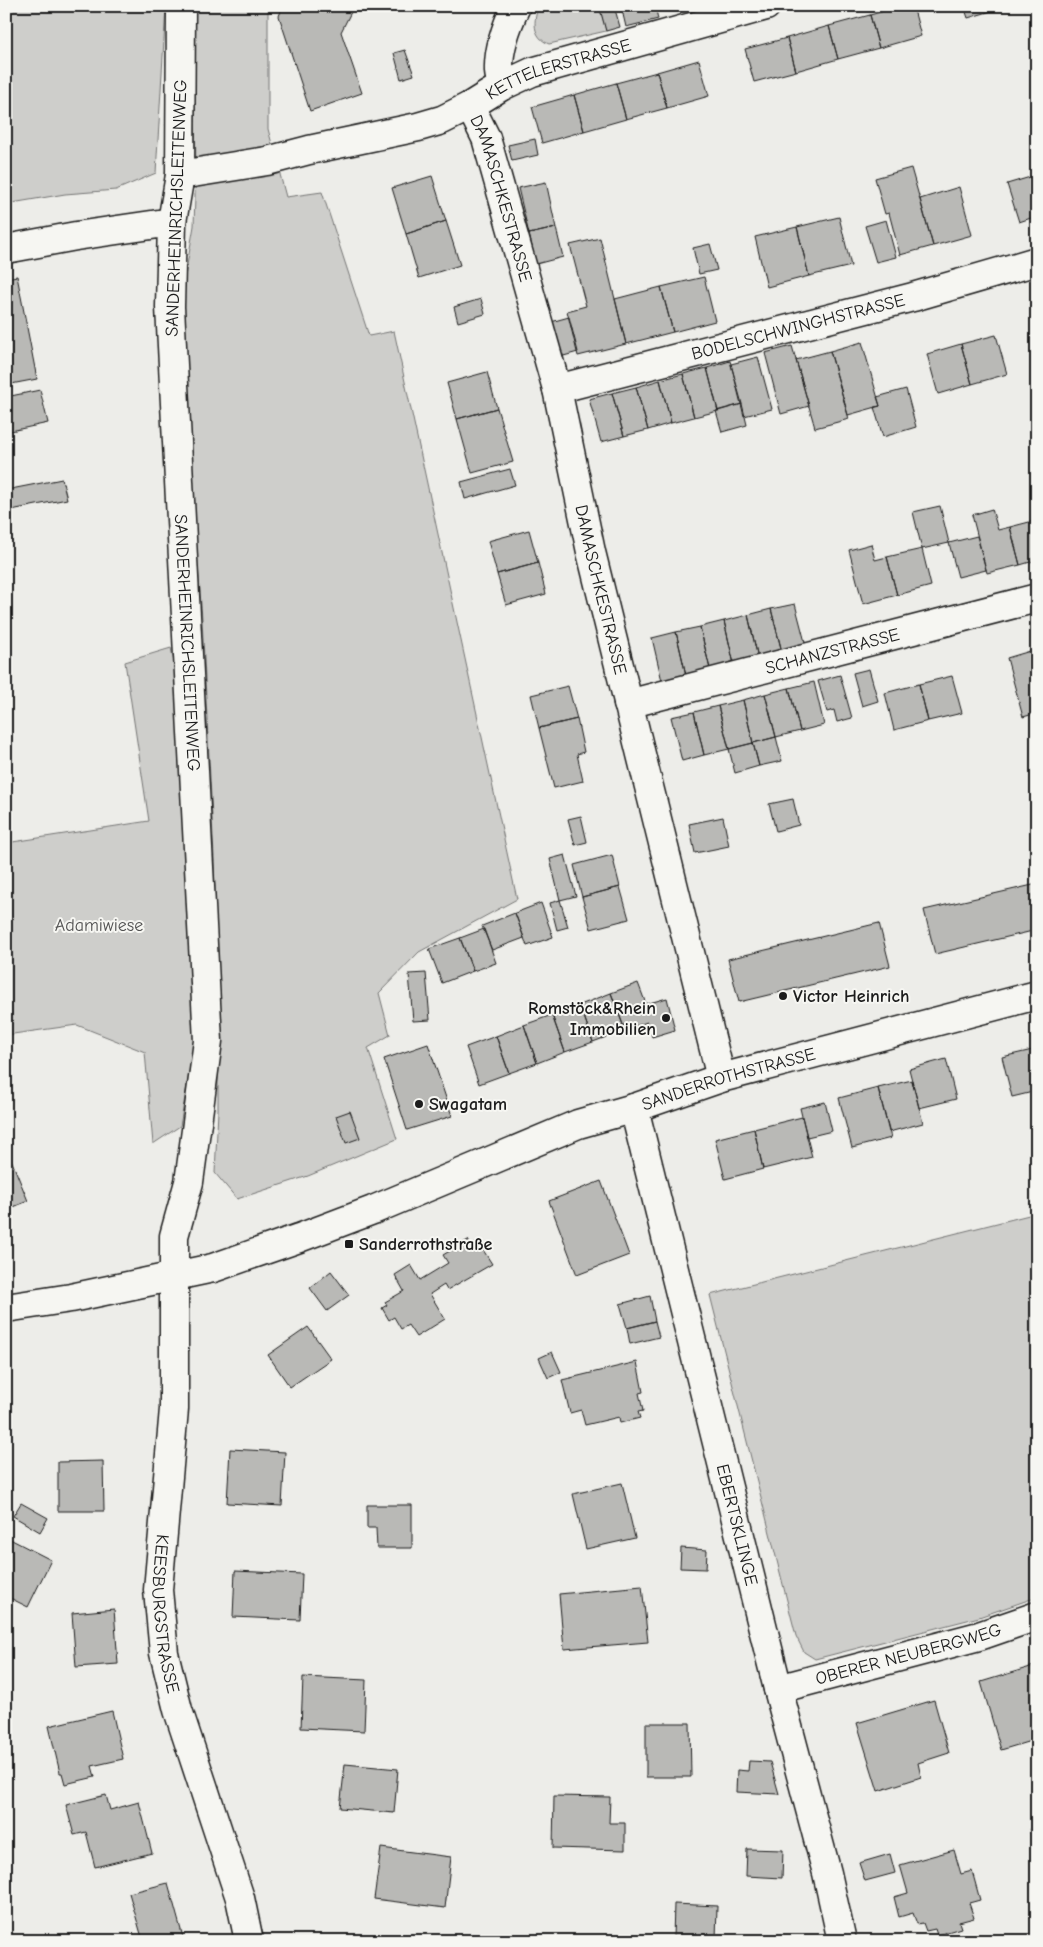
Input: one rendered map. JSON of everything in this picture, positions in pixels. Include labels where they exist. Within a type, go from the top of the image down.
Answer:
[{"type":"street","name":"SANDERHEINRICHSLEITENWEG","points":[[173,1276],[174,1236],[189,1182],[208,1041],[170,307],[172,222],[180,175],[181,6]]},
{"type":"street","points":[[502,86],[499,71],[502,47],[508,23],[516,6]]},
{"type":"street","name":"KETTELERSTRASSE","points":[[180,175],[267,161],[308,150],[418,127],[442,120],[470,106],[502,86],[532,72],[766,6]]},
{"type":"street","name":"DAMASCHKESTRASSE","points":[[470,106],[486,138],[557,389],[591,552],[721,1078]]},
{"type":"street","points":[[6,249],[76,236],[172,222]]},
{"type":"street","name":"BODELSCHWINGHSTRASSE","points":[[557,389],[913,297],[1037,261]]},
{"type":"street","name":"SCHANZSTRASSE","points":[[628,704],[1037,598]]},
{"type":"street","name":"SANDERROTHSTRASSE","points":[[6,1308],[71,1298],[213,1268],[373,1210],[578,1124],[634,1108],[721,1078],[1037,995]]},
{"type":"street","name":"EBERTSKLINGE","points":[[634,1108],[778,1689],[827,1873],[842,1941]]},
{"type":"street","name":"KEESBURGSTRASSE","points":[[173,1276],[174,1409],[158,1590],[164,1653],[178,1710],[240,1898],[249,1941]]},
{"type":"street","name":"OBERER NEUBERGWEG","points":[[778,1689],[979,1636],[1037,1616]]},
{"type":"green space","points":[[6,6],[166,6],[156,173],[116,190],[65,194],[6,204]]},
{"type":"green space","points":[[193,6],[268,6],[268,129],[286,197],[322,192],[369,336],[394,331],[517,899],[419,952],[379,993],[390,1035],[368,1048],[397,1139],[308,1176],[237,1199],[215,1173],[218,1111],[218,995],[214,856],[202,618],[179,310],[194,226],[196,167]]},
{"type":"green space","points":[[539,6],[608,6],[600,9],[606,31],[549,44],[539,37],[535,28]]},
{"type":"green space","name":"Adamiwiese","points":[[171,648],[182,700],[195,1038],[180,1126],[153,1144],[145,1052],[77,1025],[6,1035],[6,843],[149,821],[125,662]]},
{"type":"green space","points":[[1037,1213],[1037,1597],[979,1617],[815,1659],[804,1652],[796,1636],[710,1295]]},
{"type":"building","points":[[283,6],[354,6],[341,32],[362,93],[310,111],[279,16]]},
{"type":"building","points":[[614,6],[620,27],[606,31],[600,9]]},
{"type":"building","points":[[621,6],[655,6],[658,19],[626,27]]},
{"type":"building","points":[[902,6],[913,6],[921,36],[879,48],[870,15]]},
{"type":"building","points":[[964,6],[1008,6],[968,18]]},
{"type":"building","points":[[870,15],[879,48],[838,59],[829,26]]},
{"type":"building","points":[[829,26],[838,59],[796,71],[787,38]]},
{"type":"building","points":[[787,38],[796,71],[754,82],[745,49]]},
{"type":"building","points":[[405,50],[414,75],[401,79],[394,53]]},
{"type":"building","points":[[699,60],[709,96],[667,108],[657,72]]},
{"type":"building","points":[[657,72],[667,108],[626,119],[616,83]]},
{"type":"building","points":[[616,83],[626,119],[584,131],[574,95]]},
{"type":"building","points":[[574,95],[584,131],[542,143],[532,107]]},
{"type":"building","points":[[535,139],[538,155],[512,161],[508,145]]},
{"type":"building","points":[[911,168],[933,246],[900,255],[889,213],[885,214],[875,178]]},
{"type":"building","points":[[1037,175],[1037,216],[1019,222],[1007,184]]},
{"type":"building","points":[[432,176],[446,221],[406,234],[392,188]]},
{"type":"building","points":[[546,182],[556,228],[529,234],[518,188]]},
{"type":"building","points":[[959,187],[972,235],[933,246],[920,199]]},
{"type":"building","points":[[839,217],[851,266],[809,276],[797,227]]},
{"type":"building","points":[[886,220],[896,257],[876,262],[865,226]]},
{"type":"building","points":[[446,221],[460,265],[419,278],[406,234]]},
{"type":"building","points":[[797,227],[809,276],[767,287],[755,237]]},
{"type":"building","points":[[556,228],[563,257],[536,264],[529,234]]},
{"type":"building","points":[[600,238],[626,344],[578,356],[567,311],[586,306],[570,245]]},
{"type":"building","points":[[710,244],[717,270],[699,274],[693,248]]},
{"type":"building","points":[[17,276],[37,379],[6,385],[6,278]]},
{"type":"building","points":[[704,277],[715,321],[673,332],[661,287]]},
{"type":"building","points":[[661,287],[673,332],[626,344],[615,299]]},
{"type":"building","points":[[481,299],[485,314],[458,322],[454,307]]},
{"type":"building","points":[[569,317],[578,352],[560,357],[551,322]]},
{"type":"building","points":[[996,335],[1007,374],[972,384],[961,344]]},
{"type":"building","points":[[862,342],[880,406],[848,415],[830,351]]},
{"type":"building","points":[[961,344],[972,384],[938,394],[927,354]]},
{"type":"building","points":[[792,346],[809,406],[781,414],[765,353]]},
{"type":"building","points":[[830,351],[849,419],[815,428],[796,360]]},
{"type":"building","points":[[758,357],[772,409],[744,416],[731,364]]},
{"type":"building","points":[[730,361],[742,404],[718,411],[707,368]]},
{"type":"building","points":[[707,368],[718,411],[694,417],[683,374]]},
{"type":"building","points":[[487,372],[497,408],[457,419],[447,383]]},
{"type":"building","points":[[683,374],[694,417],[671,423],[660,380]]},
{"type":"building","points":[[660,380],[671,423],[648,430],[636,387]]},
{"type":"building","points":[[636,387],[648,430],[624,436],[612,393]]},
{"type":"building","points":[[906,389],[916,427],[883,437],[874,407],[880,406],[877,397]]},
{"type":"building","points":[[40,390],[48,423],[6,432],[6,397]]},
{"type":"building","points":[[612,393],[624,436],[601,442],[589,399]]},
{"type":"building","points":[[742,404],[747,425],[722,432],[716,411]]},
{"type":"building","points":[[497,408],[513,462],[472,473],[457,419]]},
{"type":"building","points":[[510,469],[515,485],[465,499],[461,482]]},
{"type":"building","points":[[62,479],[67,499],[6,511],[6,490]]},
{"type":"building","points":[[940,506],[949,543],[922,549],[913,512]]},
{"type":"building","points":[[992,509],[998,530],[1010,527],[1020,565],[987,573],[972,515]]},
{"type":"building","points":[[1037,520],[1037,560],[1020,565],[1010,527]]},
{"type":"building","points":[[529,530],[538,563],[497,574],[488,541]]},
{"type":"building","points":[[977,536],[986,570],[958,577],[949,543]]},
{"type":"building","points":[[871,544],[875,560],[887,557],[897,595],[863,604],[849,550]]},
{"type":"building","points":[[922,549],[931,586],[897,595],[887,557]]},
{"type":"building","points":[[538,563],[546,594],[506,605],[497,574]]},
{"type":"building","points":[[795,604],[806,646],[782,652],[771,609]]},
{"type":"building","points":[[771,609],[782,652],[758,658],[748,615]]},
{"type":"building","points":[[748,615],[758,658],[734,664],[724,621]]},
{"type":"building","points":[[724,621],[734,664],[710,669],[700,627]]},
{"type":"building","points":[[700,627],[710,669],[686,675],[676,632]]},
{"type":"building","points":[[676,632],[686,675],[662,681],[652,638]]},
{"type":"building","points":[[1037,649],[1037,713],[1023,717],[1007,658]]},
{"type":"building","points":[[869,669],[878,701],[862,706],[853,673]]},
{"type":"building","points":[[840,675],[852,718],[837,722],[834,710],[827,712],[818,681]]},
{"type":"building","points":[[952,676],[962,713],[928,721],[919,684]]},
{"type":"building","points":[[814,682],[824,725],[800,731],[789,688]]},
{"type":"building","points":[[919,684],[928,721],[894,730],[885,693]]},
{"type":"building","points":[[568,686],[577,719],[539,728],[531,695]]},
{"type":"building","points":[[789,688],[800,731],[776,737],[765,694]]},
{"type":"building","points":[[765,694],[776,737],[753,743],[743,700]]},
{"type":"building","points":[[743,700],[753,743],[729,749],[718,706]]},
{"type":"building","points":[[718,706],[729,749],[704,755],[694,712]]},
{"type":"building","points":[[694,712],[704,755],[682,761],[671,717]]},
{"type":"building","points":[[577,719],[584,752],[577,754],[583,781],[554,788],[539,728]]},
{"type":"building","points":[[776,737],[782,761],[759,766],[753,743]]},
{"type":"building","points":[[753,743],[759,766],[735,773],[729,749]]},
{"type":"building","points":[[793,799],[799,825],[776,831],[769,804]]},
{"type":"building","points":[[581,816],[587,842],[575,845],[568,819]]},
{"type":"building","points":[[723,817],[729,846],[695,853],[689,824]]},
{"type":"building","points":[[565,855],[576,896],[560,900],[550,859]]},
{"type":"building","points":[[612,855],[620,887],[582,897],[574,865]]},
{"type":"building","points":[[1037,884],[1037,930],[935,954],[924,910]]},
{"type":"building","points":[[620,887],[629,919],[591,929],[582,897]]},
{"type":"building","points":[[560,900],[568,927],[557,930],[550,903]]},
{"type":"building","points":[[541,903],[553,937],[527,946],[515,913]]},
{"type":"building","points":[[515,913],[524,938],[492,950],[482,926]]},
{"type":"building","points":[[879,923],[890,966],[739,1002],[728,959]]},
{"type":"building","points":[[484,929],[496,963],[473,971],[460,938]]},
{"type":"building","points":[[460,938],[473,971],[442,983],[429,949]]},
{"type":"building","points":[[426,973],[430,1020],[413,1021],[409,974]]},
{"type":"building","points":[[638,983],[646,1004],[667,998],[675,1030],[652,1037],[647,1022],[625,1030],[611,993]]},
{"type":"building","points":[[611,993],[625,1030],[593,1042],[580,1005]]},
{"type":"building","points":[[580,1005],[593,1042],[565,1052],[552,1015]]},
{"type":"building","points":[[552,1015],[565,1052],[537,1063],[524,1025]]},
{"type":"building","points":[[524,1025],[537,1063],[509,1073],[496,1036]]},
{"type":"building","points":[[496,1036],[509,1073],[479,1084],[466,1047]]},
{"type":"building","points":[[428,1044],[452,1116],[407,1130],[384,1059]]},
{"type":"building","points":[[1037,1049],[1037,1091],[1012,1097],[1002,1057]]},
{"type":"building","points":[[946,1059],[956,1099],[919,1108],[909,1069]]},
{"type":"building","points":[[912,1080],[923,1123],[889,1132],[878,1088]]},
{"type":"building","points":[[878,1088],[891,1138],[852,1148],[839,1098]]},
{"type":"building","points":[[825,1102],[832,1131],[807,1137],[800,1108]]},
{"type":"building","points":[[350,1111],[360,1138],[346,1143],[336,1116]]},
{"type":"building","points":[[802,1117],[812,1157],[763,1169],[754,1129]]},
{"type":"building","points":[[754,1129],[763,1169],[725,1179],[715,1139]]},
{"type":"building","points":[[6,1147],[28,1201],[6,1210]]},
{"type":"building","points":[[601,1181],[629,1255],[577,1275],[549,1201]]},
{"type":"building","points":[[468,1240],[471,1246],[478,1242],[492,1264],[447,1290],[444,1285],[430,1294],[445,1319],[416,1337],[408,1325],[401,1329],[394,1317],[389,1320],[382,1308],[387,1305],[385,1302],[404,1291],[395,1275],[411,1265],[420,1280],[448,1263],[443,1255]]},
{"type":"building","points":[[331,1271],[349,1295],[327,1311],[310,1288]]},
{"type":"building","points":[[650,1296],[655,1321],[627,1328],[620,1304]]},
{"type":"building","points":[[655,1321],[659,1337],[630,1344],[627,1328]]},
{"type":"building","points":[[308,1327],[331,1359],[290,1387],[268,1355]]},
{"type":"building","points":[[552,1352],[561,1372],[548,1378],[539,1358]]},
{"type":"building","points":[[637,1362],[643,1392],[639,1393],[643,1411],[638,1412],[640,1418],[620,1423],[619,1417],[585,1425],[581,1410],[570,1413],[562,1380]]},
{"type":"building","points":[[230,1449],[285,1452],[282,1506],[227,1503]]},
{"type":"building","points":[[103,1461],[104,1511],[58,1511],[58,1462]]},
{"type":"building","points":[[622,1483],[635,1538],[586,1549],[573,1494]]},
{"type":"building","points":[[21,1503],[48,1518],[40,1532],[13,1516]]},
{"type":"building","points":[[367,1505],[412,1505],[412,1548],[377,1548],[376,1528],[367,1528]]},
{"type":"building","points":[[6,1537],[51,1560],[28,1607],[6,1596]]},
{"type":"building","points":[[681,1548],[707,1550],[706,1569],[680,1568]]},
{"type":"building","points":[[235,1571],[302,1574],[300,1620],[233,1617]]},
{"type":"building","points":[[642,1586],[648,1642],[564,1649],[559,1594]]},
{"type":"building","points":[[114,1609],[118,1664],[76,1667],[72,1613]]},
{"type":"building","points":[[1037,1665],[1037,1723],[1030,1725],[1034,1740],[1001,1750],[981,1682]]},
{"type":"building","points":[[303,1677],[366,1680],[364,1731],[301,1728]]},
{"type":"building","points":[[934,1700],[949,1753],[918,1763],[921,1777],[878,1791],[857,1723]]},
{"type":"building","points":[[112,1711],[123,1759],[92,1766],[95,1777],[65,1784],[62,1773],[60,1773],[49,1726]]},
{"type":"building","points":[[646,1723],[690,1723],[691,1777],[646,1777]]},
{"type":"building","points":[[749,1761],[770,1762],[779,1794],[736,1792],[737,1770],[748,1771]]},
{"type":"building","points":[[345,1764],[398,1769],[394,1813],[340,1808]]},
{"type":"building","points":[[106,1795],[110,1810],[139,1802],[152,1853],[95,1867],[86,1832],[74,1835],[66,1805]]},
{"type":"building","points":[[554,1796],[610,1797],[609,1823],[625,1823],[625,1850],[553,1848]]},
{"type":"building","points":[[1037,1826],[1037,1853],[1029,1829]]},
{"type":"building","points":[[381,1848],[451,1857],[445,1908],[374,1899]]},
{"type":"building","points":[[747,1849],[783,1850],[782,1878],[746,1876]]},
{"type":"building","points":[[954,1850],[961,1874],[972,1871],[980,1900],[969,1903],[974,1918],[959,1922],[961,1928],[937,1935],[935,1929],[926,1931],[923,1923],[917,1924],[913,1913],[899,1917],[894,1897],[908,1893],[900,1865]]},
{"type":"building","points":[[890,1854],[895,1873],[865,1881],[859,1863]]},
{"type":"building","points":[[168,1883],[184,1941],[143,1941],[129,1893]]},
{"type":"building","points":[[674,1904],[717,1906],[716,1939],[673,1938]]},
{"type":"place","name":"Victor Heinrich","points":[[783,996]]},
{"type":"place","name":"Romstöck&Rhein Immobilien","points":[[666,1018]]},
{"type":"place","name":"Swagatam","points":[[419,1104]]},
{"type":"place","name":"Sanderrothstraße","points":[[349,1244]]}]
